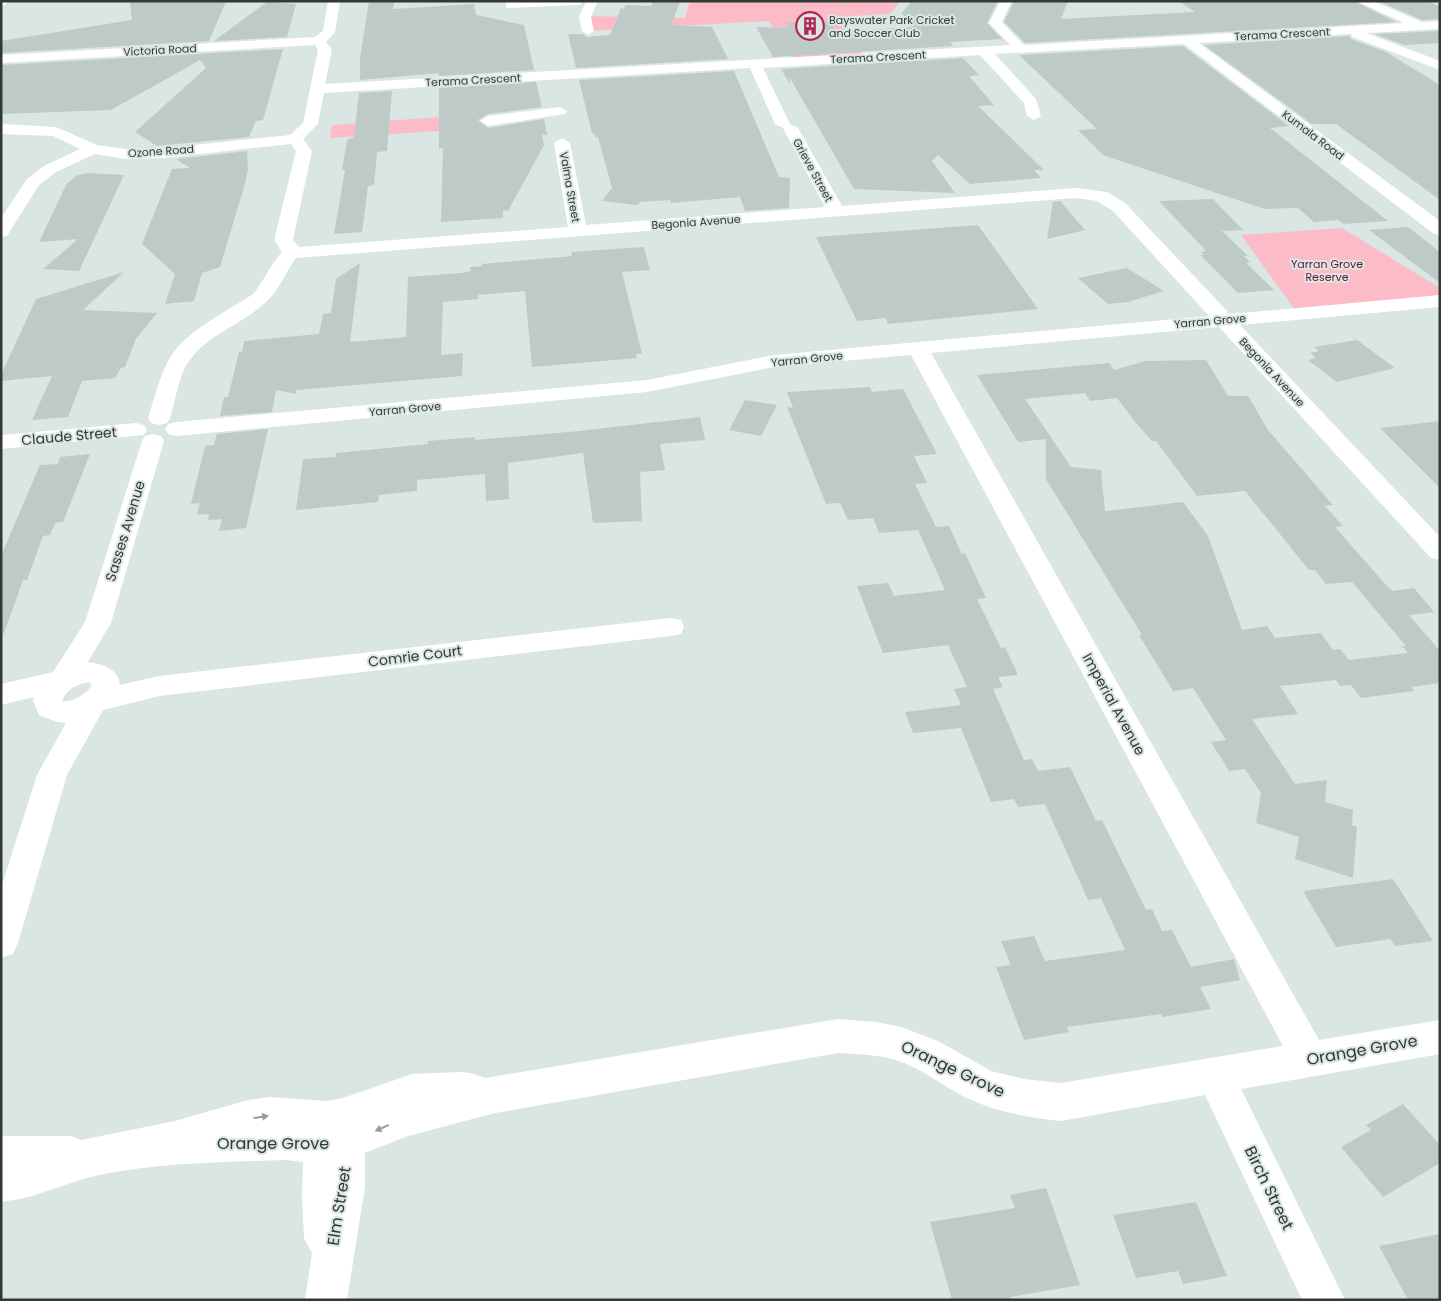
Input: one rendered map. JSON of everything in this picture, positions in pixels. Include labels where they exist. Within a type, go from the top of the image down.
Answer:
[{"type":"street","points":[[1,4],[4,1]]},
{"type":"street","points":[[291,253],[291,248],[284,241],[284,236],[304,151],[295,139],[310,124],[325,50],[319,41],[329,32],[334,1]]},
{"type":"street","points":[[511,5],[580,1]]},
{"type":"street","points":[[588,31],[585,17],[592,1]]},
{"type":"street","points":[[1006,1],[995,23],[1021,49]]},
{"type":"street","points":[[1362,1],[1420,26]]},
{"type":"street","name":"Terama Crescent","points":[[316,88],[557,93],[755,65],[1440,25]]},
{"type":"street","points":[[1351,30],[1440,66]]},
{"type":"street","name":"Kumala Road","points":[[1186,39],[1440,230]]},
{"type":"street","name":"Victoria Road","points":[[1,58],[319,41]]},
{"type":"street","points":[[984,51],[1031,102],[1034,116]]},
{"type":"street","name":"Grieve Street","points":[[755,65],[836,211]]},
{"type":"street","points":[[488,121],[557,93]]},
{"type":"street","name":"Valma Street","points":[[557,93],[578,231]]},
{"type":"street","name":"Ozone Road","points":[[1,128],[56,132],[93,149],[111,153],[144,154],[295,139]]},
{"type":"street","points":[[1,232],[33,182],[50,169],[93,149]]},
{"type":"street","name":"Begonia Avenue","points":[[291,253],[1106,191],[1440,552]]},
{"type":"street","name":"Sasses Avenue","points":[[52,775],[57,693],[98,622],[174,371],[182,355],[196,341],[260,298],[270,287],[277,269],[291,253]]},
{"type":"street","name":"Yarran Grove","points":[[156,430],[635,388],[760,363],[1440,301]]},
{"type":"street","name":"Imperial Avenue","points":[[918,348],[1310,1059]]},
{"type":"street","name":"Claude Street","points":[[1,442],[156,430]]},
{"type":"street","name":"Sasses Avenue","points":[[1,943],[52,775],[98,691],[98,622]]},
{"type":"street","name":"Comrie Court","points":[[1,695],[57,693],[82,672],[98,691],[159,686],[671,627]]},
{"type":"street","points":[[1,700],[57,693]]},
{"type":"street","name":"Orange Grove","points":[[1,1156],[95,1156],[164,1144],[286,1140],[375,1132],[403,1119],[495,1094],[838,1036],[867,1036],[913,1047],[985,1087],[1012,1096],[1061,1102],[1088,1099],[1440,1037]]},
{"type":"street","name":"Birch Street","points":[[1215,1076],[1324,1300]]},
{"type":"street","name":"Elm Street","points":[[327,1291],[347,1167],[336,1134]]},
{"type":"street","name":"Orange Grove","points":[[1,1182],[45,1174],[95,1156]]},
{"type":"green space","points":[[690,1],[901,1],[890,14],[835,17],[865,58],[795,62],[769,21],[588,31],[585,16],[685,18]]},
{"type":"green space","points":[[454,116],[453,130],[330,138],[332,125]]},
{"type":"green space","name":"Yarran Grove Reserve","points":[[1342,228],[1440,288],[1440,301],[1298,314],[1241,235]]},
{"type":"building","points":[[130,1],[226,1],[209,41],[1,53],[1,41],[132,20]]},
{"type":"building","points":[[369,1],[394,1],[393,9],[474,4],[476,15],[524,25],[534,70],[439,76],[439,73],[360,80],[360,58]]},
{"type":"building","points":[[653,1],[680,2],[671,25],[712,27],[728,59],[576,68],[568,34],[583,34],[587,37],[610,35],[621,8],[624,9],[625,5],[651,6]]},
{"type":"building","points":[[912,1],[998,1],[987,23],[1002,39],[950,42],[953,46],[773,57],[756,27],[789,28],[786,23],[829,21],[836,32],[912,27],[902,13]]},
{"type":"building","points":[[1014,1],[1068,1],[1061,19],[1195,12],[1179,1],[1354,1],[1396,22],[1025,43],[1004,22]]},
{"type":"building","points":[[1378,1],[1425,1],[1440,6],[1440,19],[1422,20]]},
{"type":"building","points":[[267,2],[296,4],[287,37],[214,41]]},
{"type":"building","points":[[1440,31],[1440,43],[1404,45],[1375,34]]},
{"type":"building","points":[[1350,36],[1351,39],[1386,52],[1440,85],[1440,200],[1336,124],[1312,124],[1204,45]]},
{"type":"building","points":[[1183,46],[1289,126],[1270,128],[1388,221],[1344,224],[1338,220],[1314,222],[1298,208],[1265,209],[1103,155],[1078,130],[1097,129],[1019,55]]},
{"type":"building","points":[[283,49],[263,120],[256,121],[249,137],[157,146],[135,132],[206,68],[200,60],[111,110],[1,114],[1,65]]},
{"type":"building","points":[[963,58],[979,75],[969,76],[994,105],[978,106],[1044,170],[1034,170],[1041,178],[970,184],[938,155],[932,161],[955,193],[854,189],[790,78],[790,84],[781,69]]},
{"type":"building","points":[[734,71],[779,177],[790,178],[789,208],[745,211],[740,197],[671,203],[670,200],[640,202],[637,205],[602,201],[612,188],[598,137],[595,137],[594,133],[592,133],[579,80]]},
{"type":"building","points":[[536,82],[542,107],[488,114],[478,120],[488,128],[544,119],[547,135],[542,135],[544,145],[508,211],[503,210],[503,218],[441,222],[443,148],[439,149],[439,88]]},
{"type":"building","points":[[392,91],[387,151],[377,152],[374,185],[368,186],[362,232],[334,234],[345,170],[342,170],[347,140],[354,137],[359,93]]},
{"type":"building","points":[[247,151],[248,170],[220,267],[202,273],[194,301],[165,304],[175,274],[142,244],[172,169],[190,168],[176,159]]},
{"type":"building","points":[[88,173],[124,175],[79,271],[43,269],[78,239],[39,242],[66,185],[77,175]]},
{"type":"building","points":[[1213,199],[1243,230],[1222,231],[1248,256],[1244,256],[1250,262],[1246,263],[1274,290],[1238,293],[1200,255],[1204,255],[1201,252],[1206,251],[1159,201]]},
{"type":"building","points":[[1060,201],[1085,230],[1047,239],[1053,202]]},
{"type":"building","points":[[978,225],[1038,309],[888,324],[886,318],[857,321],[816,237]]},
{"type":"building","points":[[1408,227],[1440,252],[1440,283],[1369,230]]},
{"type":"building","points":[[644,247],[650,270],[622,272],[642,354],[636,354],[637,358],[532,367],[525,291],[478,295],[478,299],[443,302],[441,355],[463,353],[462,376],[296,390],[296,394],[276,390],[272,412],[220,416],[224,397],[228,397],[239,352],[242,352],[244,341],[319,334],[323,314],[331,313],[336,279],[360,263],[350,342],[406,337],[408,277],[462,273],[471,271],[470,267],[482,266],[482,264],[572,256],[571,252]]},
{"type":"building","points":[[1127,268],[1164,291],[1128,302],[1108,304],[1078,278]]},
{"type":"building","points":[[124,272],[83,310],[157,313],[136,339],[125,367],[121,368],[115,378],[82,381],[68,417],[32,420],[52,376],[1,381],[1,375],[36,299]]},
{"type":"building","points":[[1357,340],[1395,368],[1337,382],[1308,360],[1316,358],[1310,353],[1319,351],[1314,347]]},
{"type":"building","points":[[1206,360],[1228,396],[1248,396],[1268,430],[1333,505],[1325,506],[1343,526],[1335,527],[1386,585],[1393,591],[1414,588],[1434,612],[1409,615],[1440,651],[1440,683],[1411,687],[1414,691],[1361,698],[1351,685],[1340,686],[1336,680],[1280,686],[1298,714],[1252,719],[1295,784],[1327,780],[1325,802],[1353,810],[1352,825],[1357,827],[1353,878],[1295,859],[1299,837],[1256,823],[1261,793],[1245,769],[1229,771],[1211,742],[1226,740],[1193,688],[1173,691],[1139,635],[1142,635],[1046,479],[1046,439],[1018,442],[977,375],[1109,363],[1114,370],[1145,361]],"holes":[[[1085,393],[1090,401],[1117,398],[1152,441],[1156,441],[1197,496],[1245,491],[1309,570],[1315,570],[1326,584],[1352,582],[1406,646],[1402,646],[1408,653],[1349,660],[1340,649],[1333,650],[1321,633],[1275,638],[1267,626],[1242,630],[1208,536],[1183,502],[1105,511],[1101,470],[1071,467],[1025,399]]]},
{"type":"building","points":[[870,387],[872,392],[903,389],[937,454],[914,456],[927,483],[915,484],[936,527],[949,526],[962,554],[965,553],[986,598],[977,599],[1001,648],[1005,647],[1018,675],[998,677],[1003,687],[993,689],[1024,760],[1032,759],[1038,771],[1070,767],[1096,821],[1102,820],[1146,910],[1152,909],[1162,931],[1172,930],[1191,967],[1234,959],[1240,980],[1200,987],[1211,1009],[1162,1017],[1161,1014],[1067,1027],[1069,1032],[1024,1040],[996,967],[1011,965],[1001,941],[1034,936],[1045,961],[1125,950],[1101,898],[1088,900],[1045,804],[1018,807],[1014,799],[991,802],[961,728],[913,733],[905,712],[961,705],[954,689],[967,687],[948,645],[883,653],[857,586],[888,583],[894,596],[945,590],[918,530],[879,533],[873,518],[848,520],[840,503],[826,504],[787,407],[793,408],[787,392]]},
{"type":"building","points":[[745,400],[777,405],[761,436],[729,430]]},
{"type":"building","points":[[700,417],[705,440],[660,444],[665,470],[640,472],[642,521],[593,523],[583,453],[508,463],[509,499],[486,501],[485,474],[417,480],[417,491],[379,495],[378,502],[296,510],[303,459],[336,457],[336,453],[428,444],[428,441],[475,437],[475,440],[580,431]]},
{"type":"building","points":[[1440,421],[1440,488],[1380,428]]},
{"type":"building","points":[[268,429],[246,528],[219,531],[222,519],[208,520],[209,514],[197,515],[200,503],[191,504],[205,446],[214,445],[217,434]]},
{"type":"building","points":[[90,454],[63,522],[55,523],[50,535],[43,536],[27,580],[23,580],[4,633],[1,633],[1,556],[40,465],[58,464],[60,457]]},
{"type":"building","points":[[1393,879],[1433,941],[1395,946],[1390,939],[1336,947],[1303,891]]},
{"type":"building","points":[[1403,1104],[1440,1145],[1440,1163],[1383,1197],[1341,1147],[1371,1130],[1366,1125]]},
{"type":"building","points":[[1046,1188],[1080,1285],[1010,1297],[1011,1300],[952,1300],[930,1222],[1015,1208],[1010,1195]]},
{"type":"building","points":[[1196,1202],[1227,1276],[1183,1284],[1178,1271],[1136,1278],[1113,1215]]},
{"type":"building","points":[[1440,1234],[1440,1300],[1408,1300],[1379,1246]]},
{"type":"place","name":"Bayswater Park Cricket and Soccer Club","points":[[810,26]]}]
